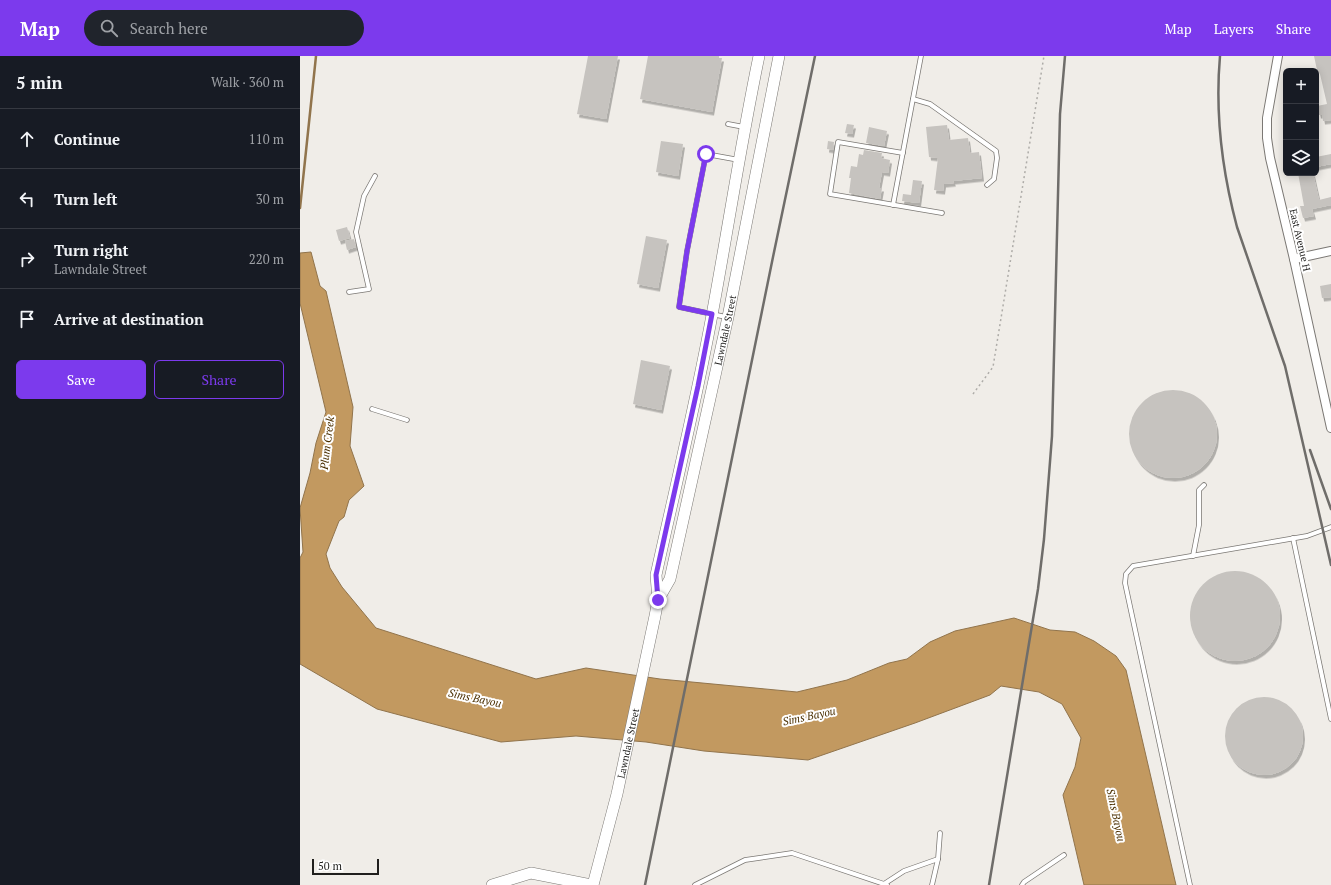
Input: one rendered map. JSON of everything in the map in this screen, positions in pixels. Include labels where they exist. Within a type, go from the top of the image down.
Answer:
[{"type":"main road","name":"Lawndale Street","points":[[592,885],[617,794],[655,616],[658,600],[656,575],[698,386],[744,127],[759,56]]},
{"type":"main road","name":"Lawndale Street","points":[[658,600],[670,579],[728,317],[779,56]]},
{"type":"main road","points":[[492,885],[531,873],[592,885]]},
{"type":"street","name":"East Avenue H","points":[[1278,56],[1267,118],[1267,138],[1270,158],[1331,428]]},
{"type":"street","points":[[1294,259],[1331,251]]},
{"type":"lane","points":[[893,205],[921,56]]},
{"type":"lane","points":[[913,99],[930,104],[996,151],[998,158],[994,179],[987,185]]},
{"type":"lane","points":[[728,124],[744,127]]},
{"type":"lane","points":[[903,153],[838,142],[830,194],[942,213]]},
{"type":"lane","points":[[728,317],[679,307],[687,251],[706,154],[739,160]]},
{"type":"lane","points":[[350,292],[368,289],[356,232],[364,196],[375,176]]},
{"type":"lane","points":[[372,409],[407,420]]},
{"type":"lane","points":[[1193,556],[1199,525],[1200,490],[1204,485]]},
{"type":"lane","points":[[1190,885],[1172,808],[1125,583],[1126,574],[1134,566],[1307,536],[1331,527]]},
{"type":"lane","points":[[1293,538],[1331,718]]},
{"type":"lane","points":[[932,885],[938,859],[940,834]]},
{"type":"lane","points":[[695,885],[745,860],[792,852],[885,884],[904,870],[938,859]]},
{"type":"lane","points":[[1022,885],[1024,882],[1064,855]]},
{"type":"path","points":[[973,394],[993,367],[1044,56]]},
{"type":"water","name":"Sims Bayou","points":[[311,252],[320,286],[326,291],[353,407],[350,446],[364,486],[349,500],[344,517],[339,521],[326,554],[330,568],[342,587],[376,628],[536,679],[586,668],[660,679],[797,692],[847,680],[889,663],[907,659],[930,642],[955,631],[1014,618],[1050,630],[1075,632],[1094,641],[1116,656],[1126,670],[1176,885],[1084,885],[1063,795],[1075,767],[1081,738],[1062,704],[1039,692],[1001,686],[990,695],[808,760],[704,751],[646,742],[576,736],[501,742],[377,709],[300,664],[300,558],[303,552],[300,508],[310,473],[316,443],[326,412],[300,303],[300,253]]},
{"type":"building","points":[[588,56],[618,56],[606,119],[577,114]]},
{"type":"building","points":[[648,56],[719,56],[719,58],[722,58],[712,112],[640,99]]},
{"type":"building","points":[[1314,56],[1331,56],[1331,120],[1323,121],[1322,115],[1319,115],[1319,106],[1327,104],[1319,68],[1317,68]]},
{"type":"building","points":[[847,124],[854,125],[852,134],[845,133]]},
{"type":"building","points":[[947,125],[949,140],[968,138],[970,153],[979,152],[982,178],[953,181],[954,183],[944,184],[943,191],[934,190],[938,158],[929,157],[926,127]]},
{"type":"building","points":[[869,127],[887,131],[884,146],[866,143]]},
{"type":"building","points":[[661,141],[683,144],[678,176],[656,172]]},
{"type":"building","points":[[828,141],[834,142],[833,150],[827,149]]},
{"type":"building","points":[[864,150],[882,153],[881,158],[890,160],[888,173],[882,172],[879,188],[882,188],[880,199],[849,193],[851,166],[857,167],[859,154],[863,155]]},
{"type":"building","points":[[1331,154],[1331,164],[1319,166],[1319,156]]},
{"type":"building","points":[[1299,176],[1314,176],[1319,200],[1331,197],[1331,205],[1312,209],[1314,216],[1303,218],[1300,206],[1304,206]]},
{"type":"building","points":[[913,180],[922,181],[919,203],[902,201],[903,194],[911,195]]},
{"type":"building","points":[[347,227],[350,238],[339,241],[336,230]]},
{"type":"building","points":[[646,236],[667,240],[658,288],[637,284]]},
{"type":"building","points":[[354,239],[356,247],[347,250],[345,241]]},
{"type":"building","points":[[1331,284],[1331,297],[1322,298],[1320,286]]},
{"type":"building","points":[[641,360],[670,366],[661,410],[633,404]]},
{"type":"building","points":[[1173,390],[1190,393],[1198,397],[1210,409],[1214,417],[1217,434],[1214,451],[1210,459],[1198,471],[1190,475],[1173,478],[1156,475],[1148,471],[1136,459],[1132,451],[1129,434],[1132,417],[1136,409],[1148,397],[1156,393]]},
{"type":"building","points":[[1235,571],[1252,574],[1267,584],[1277,599],[1280,616],[1277,633],[1267,648],[1252,658],[1235,661],[1218,658],[1203,648],[1193,633],[1190,616],[1193,599],[1203,584],[1218,574]]},
{"type":"building","points":[[1256,697],[1272,697],[1286,703],[1297,714],[1303,728],[1303,744],[1297,758],[1286,769],[1272,775],[1256,775],[1242,769],[1231,758],[1225,744],[1225,728],[1231,714],[1242,703]]},
{"type":"waterway","name":"Plum Creek","points":[[300,208],[316,56]]},
{"type":"railway","points":[[645,885],[815,56]]},
{"type":"railway","points":[[989,885],[1038,589],[1044,539],[1052,436],[1060,114],[1065,56]]},
{"type":"railway","points":[[1220,56],[1218,99],[1219,120],[1227,185],[1237,227],[1285,366],[1331,565]]},
{"type":"railway","points":[[1310,450],[1331,509]]},
{"type":"route","points":[[658,600],[656,575],[698,386],[712,314],[679,307],[687,251],[706,154]]}]
